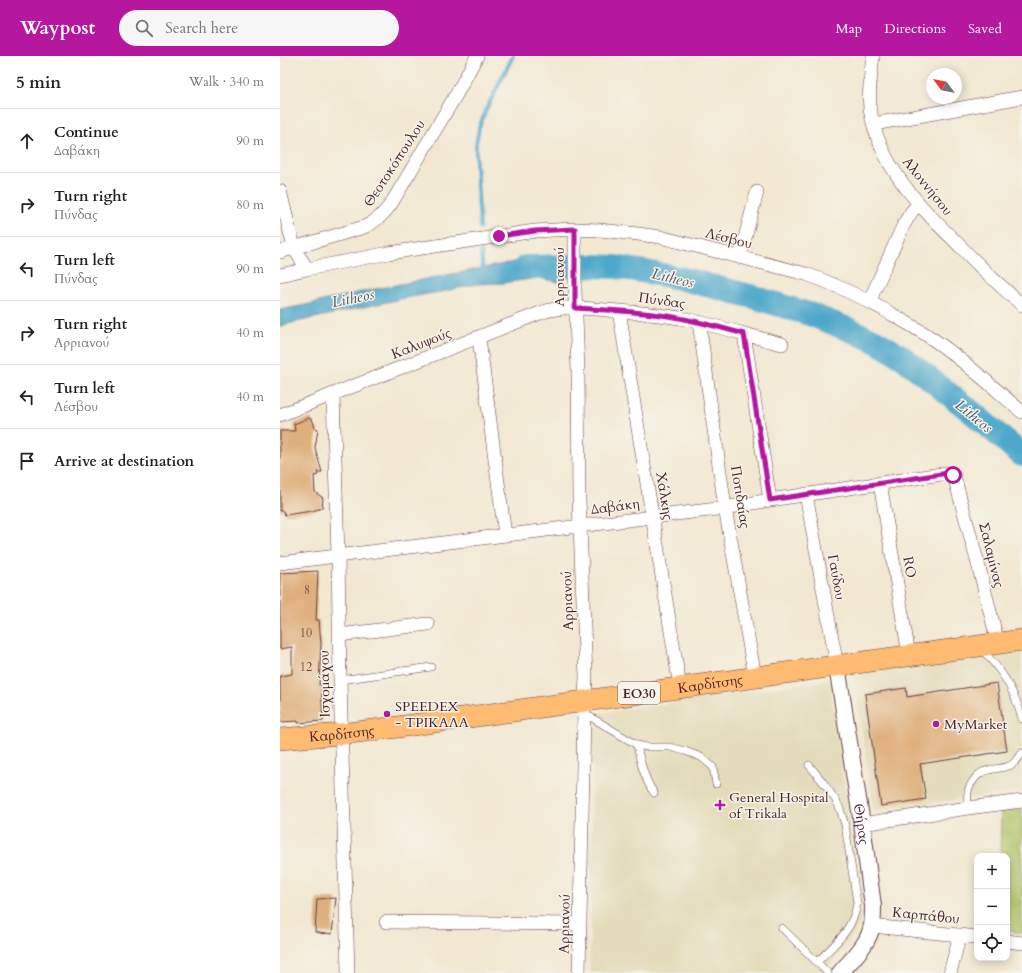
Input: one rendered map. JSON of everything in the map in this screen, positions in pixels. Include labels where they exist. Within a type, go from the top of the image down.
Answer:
[{"type":"main road","name":"Καρδίτσης","points":[[280,739],[341,734],[584,707],[680,687],[1022,640]]},
{"type":"street","name":"Θεοτοκόπουλου","points":[[280,252],[364,227],[374,222],[381,216],[391,204],[456,95],[477,56]]},
{"type":"street","name":"Αλοννήσου","points":[[873,56],[870,108],[878,139],[891,166],[919,204],[969,256],[1022,305]]},
{"type":"street","points":[[874,124],[1022,97]]},
{"type":"street","points":[[280,190],[294,248],[307,269]]},
{"type":"street","points":[[740,257],[757,192]]},
{"type":"street","points":[[869,302],[904,224],[912,211],[919,204]]},
{"type":"street","name":"Λέσβου","points":[[280,275],[389,253],[535,231],[610,231],[660,238],[784,268],[838,286],[903,320],[937,342],[1022,412]]},
{"type":"street","name":"Αρριανού","points":[[575,231],[579,500],[586,677],[584,707],[580,973]]},
{"type":"street","name":"Καλυψούς","points":[[280,415],[547,311],[561,308],[575,308]]},
{"type":"street","name":"Πύνδας","points":[[575,308],[667,316],[699,322],[782,344]]},
{"type":"street","name":"Χάλκης","points":[[619,311],[680,687]]},
{"type":"street","name":"Ποτιδαίας","points":[[699,322],[726,508],[755,677]]},
{"type":"street","points":[[744,334],[770,500]]},
{"type":"street","points":[[479,338],[505,535]]},
{"type":"street","name":"Ισχομάχου","points":[[333,394],[348,973]]},
{"type":"street","name":"Δαβάκη","points":[[280,563],[726,508],[806,494],[948,473],[953,475]]},
{"type":"street","name":"Σαλαμίνας","points":[[953,475],[964,509],[988,645]]},
{"type":"street","name":"RO","points":[[880,483],[909,655]]},
{"type":"street","name":"Γαύδου","points":[[806,494],[837,666]]},
{"type":"street","points":[[339,635],[428,624]]},
{"type":"street","name":"Θήρας","points":[[837,666],[862,824],[873,906],[872,926],[866,940],[840,973]]},
{"type":"street","points":[[862,824],[1022,801]]},
{"type":"street","points":[[386,922],[580,924]]},
{"type":"street","name":"Καρπάθου","points":[[872,926],[974,937]]},
{"type":"street","points":[[950,973],[960,935]]},
{"type":"street","points":[[1010,941],[1022,943]]},
{"type":"lane","points":[[988,645],[998,669],[1016,699],[1022,719]]},
{"type":"lane","points":[[340,680],[431,667]]},
{"type":"lane","points":[[584,707],[636,744],[647,748],[670,747],[701,757],[713,767],[716,784]]},
{"type":"lane","points":[[636,744],[648,785],[654,793]]},
{"type":"lane","points":[[968,808],[969,787],[979,774],[984,771],[1009,766],[1015,762],[1022,752]]},
{"type":"lane","points":[[809,765],[840,809],[845,826],[857,903],[856,912],[851,923],[842,936],[817,962]]},
{"type":"lane","points":[[782,928],[828,973]]},
{"type":"shaded area","points":[[1022,649],[1022,791],[874,811],[853,671]]},
{"type":"shaded area","name":"General Hospital of Trikala","points":[[830,680],[861,910],[859,923],[854,933],[823,973],[590,973],[593,714]]},
{"type":"green space","points":[[1022,809],[1022,933],[1010,931],[1010,853],[1000,853],[1001,812]]},
{"type":"water","points":[[557,258],[559,282],[538,278],[503,283],[476,284],[405,298],[287,324],[280,327],[280,310],[370,290],[519,261]]},
{"type":"building","points":[[309,418],[313,421],[315,428],[318,429],[315,448],[322,472],[317,472],[318,475],[314,476],[315,492],[323,498],[322,508],[285,515],[283,511],[280,511],[280,431],[295,431],[294,424]]},
{"type":"building","points":[[318,571],[316,620],[319,620],[321,644],[319,685],[321,684],[323,721],[298,723],[298,721],[280,722],[280,676],[292,674],[292,647],[280,649],[280,573]]},
{"type":"building","name":"MyMarket","points":[[997,683],[1007,751],[920,764],[926,799],[881,806],[865,694],[906,688],[907,697]]},
{"type":"building","points":[[336,898],[332,934],[315,932],[317,899]]},
{"type":"waterway","points":[[480,228],[476,163],[476,144],[479,128],[486,110],[513,56]]},
{"type":"waterway","points":[[481,250],[483,272]]},
{"type":"waterway","name":"Litheos","points":[[526,267],[616,267],[646,272],[679,278],[750,296],[812,315],[875,341],[901,356],[968,409],[1022,455]]},
{"type":"place","name":"SPEEDEX - ΤΡΙΚΑΛΑ","points":[[387,714]]},
{"type":"place","name":"MyMarket","points":[[936,724]]},
{"type":"place","name":"General Hospital of Trikala","points":[[720,805]]},
{"type":"route","points":[[499,236],[535,231],[575,229],[575,308],[667,316],[744,334],[770,500],[948,473],[953,475]]}]
